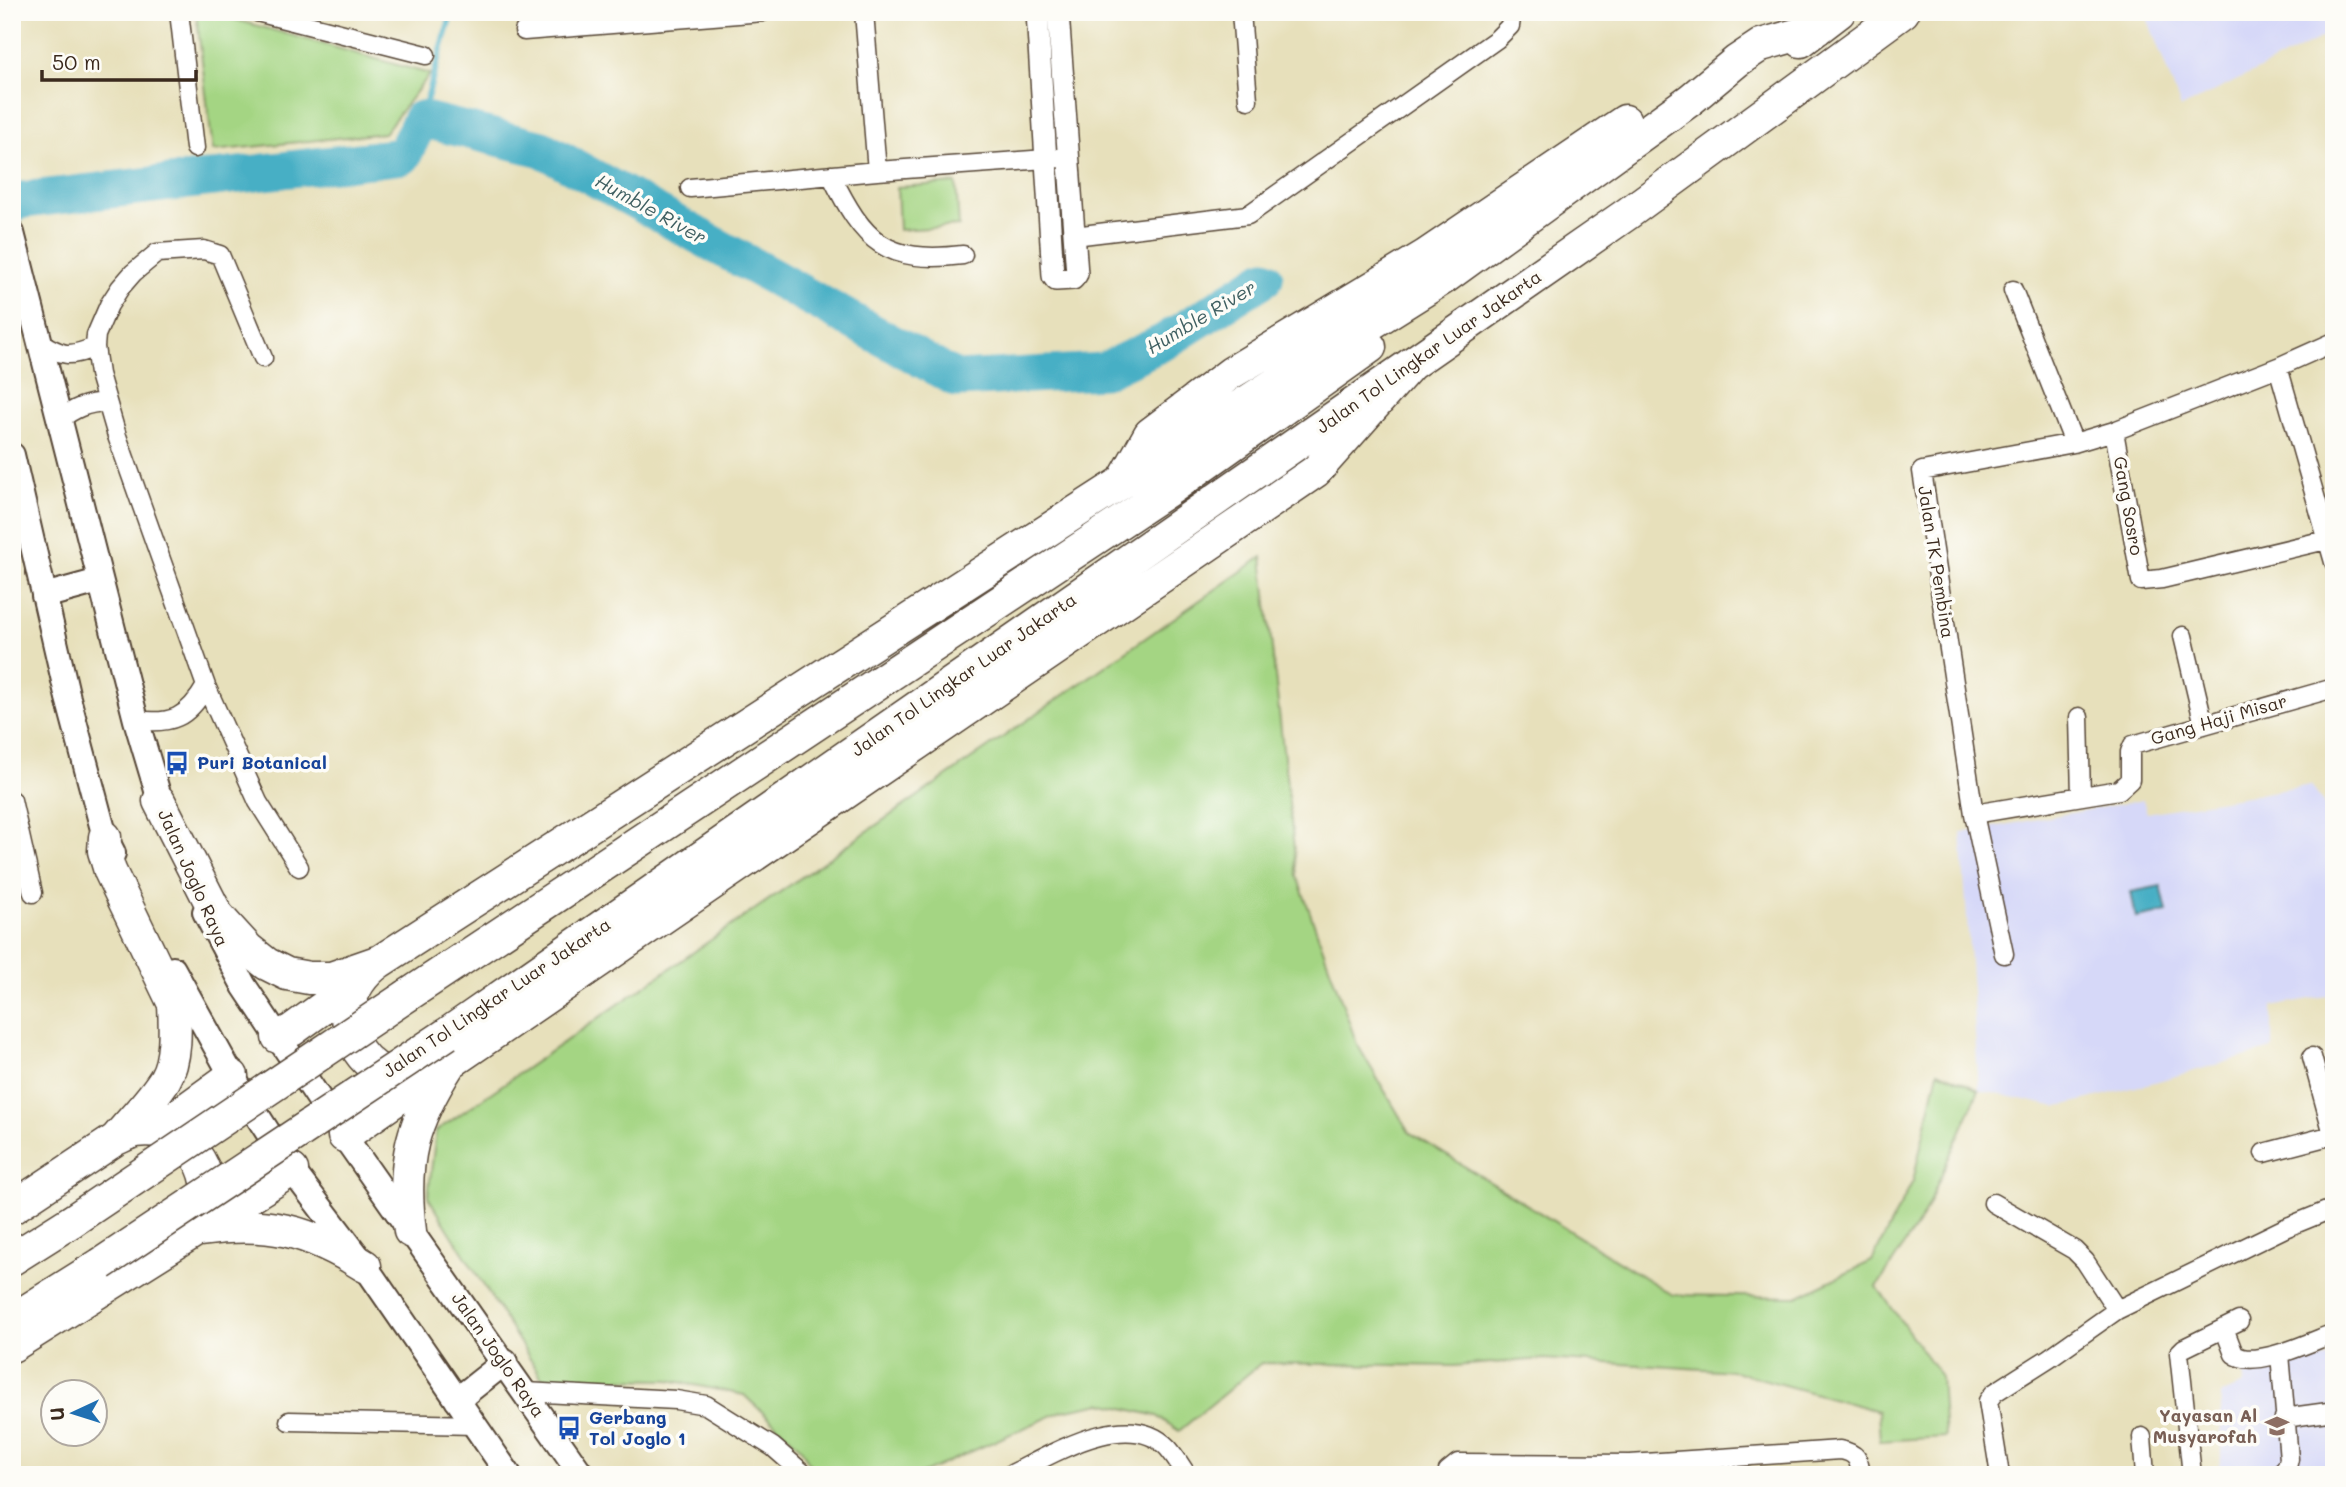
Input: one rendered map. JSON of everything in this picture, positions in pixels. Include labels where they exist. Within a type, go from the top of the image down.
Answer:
[{"type":"highway","name":"Jalan Tol Lingkar Luar Jakarta","points":[[12,1320],[444,1057],[1411,364],[1627,215],[1903,12]]},
{"type":"highway","points":[[278,1037],[292,1030],[368,972],[1122,483],[1444,278],[1690,100],[1760,45],[1828,21]]},
{"type":"highway","points":[[12,1259],[1173,487],[1828,21]]},
{"type":"highway","points":[[159,801],[217,915],[248,949],[267,964],[287,974],[331,978],[368,972]]},
{"type":"highway","points":[[105,837],[104,851],[110,871],[174,1004],[175,1022],[171,1061],[166,1078],[116,1139]]},
{"type":"highway","points":[[368,972],[350,999],[348,1016],[350,1034],[369,1063],[384,1073],[401,1078],[418,1077],[444,1057]]},
{"type":"highway","points":[[344,1136],[444,1057]]},
{"type":"highway","points":[[410,1231],[405,1196],[411,1148],[416,1125],[444,1057]]},
{"type":"highway","points":[[156,1131],[232,1076]]},
{"type":"highway","points":[[12,1208],[116,1139],[135,1131],[156,1131],[183,1141],[202,1163],[209,1191],[208,1205],[195,1231]]},
{"type":"highway","points":[[12,1346],[292,1170]]},
{"type":"highway","points":[[195,1231],[266,1226],[301,1233],[335,1247],[365,1266]]},
{"type":"main road","name":"Jalan Joglo Raya","points":[[14,241],[135,720],[159,801],[209,921],[244,986],[344,1136],[582,1475]]},
{"type":"main road","points":[[12,454],[68,698],[105,837],[186,995],[232,1076],[292,1170],[365,1266],[509,1475]]},
{"type":"main road","points":[[44,596],[99,581]]},
{"type":"main road","points":[[457,1400],[505,1362]]},
{"type":"street","points":[[179,12],[194,148]]},
{"type":"street","points":[[257,12],[426,55]]},
{"type":"street","points":[[524,31],[762,12]]},
{"type":"street","points":[[864,12],[877,171]]},
{"type":"street","points":[[1037,12],[1058,158],[1074,236],[1076,276],[1073,279],[1055,280],[1058,158],[1058,12]]},
{"type":"street","points":[[1241,12],[1248,100]]},
{"type":"street","points":[[1074,236],[1248,215],[1497,39],[1510,26],[1512,12]]},
{"type":"street","points":[[690,188],[1058,158]]},
{"type":"street","points":[[831,175],[850,213],[864,230],[884,247],[916,258],[962,256]]},
{"type":"street","points":[[263,358],[220,256],[204,250],[157,253],[133,273],[108,304],[96,335],[99,374],[107,402],[206,686],[258,802],[299,867]]},
{"type":"street","points":[[2013,290],[2074,443]]},
{"type":"street","points":[[39,342],[61,354],[77,354],[95,347]]},
{"type":"street","name":"Jalan TK Pembina","points":[[2004,954],[1975,814],[1922,471],[2074,443],[2278,367],[2334,342]]},
{"type":"street","points":[[2278,367],[2334,562]]},
{"type":"street","points":[[59,421],[75,408],[88,403],[107,402]]},
{"type":"street","name":"Gang Sosro","points":[[2114,430],[2141,581],[2162,579],[2326,540]]},
{"type":"street","points":[[2183,636],[2204,725]]},
{"type":"street","points":[[135,720],[157,723],[178,718],[195,705],[206,686]]},
{"type":"street","name":"Gang Haji Misar","points":[[1975,814],[2119,790],[2130,780],[2130,752],[2133,745],[2334,688]]},
{"type":"street","points":[[2079,717],[2081,796]]},
{"type":"street","points":[[12,800],[33,892]]},
{"type":"street","points":[[2264,1153],[2333,1136],[2312,1058]]},
{"type":"street","points":[[1993,1203],[2074,1250],[2085,1261],[2117,1310]]},
{"type":"street","points":[[2000,1475],[1987,1401],[1994,1393],[2049,1359],[2117,1310],[2286,1228],[2334,1208]]},
{"type":"street","points":[[2192,1475],[2179,1353],[2231,1324],[2238,1357],[2253,1359],[2280,1354],[2334,1333]]},
{"type":"street","points":[[2280,1354],[2289,1459],[2287,1467],[2280,1475]]},
{"type":"street","points":[[525,1392],[676,1400],[706,1405],[773,1447],[805,1475]]},
{"type":"street","points":[[2284,1418],[2328,1412]]},
{"type":"street","points":[[289,1421],[475,1426]]},
{"type":"street","points":[[1010,1475],[1074,1444],[1127,1430],[1146,1434],[1167,1447],[1187,1475]]},
{"type":"street","points":[[2142,1437],[2145,1475]]},
{"type":"street","points":[[1449,1475],[1448,1471],[1458,1463],[1630,1469],[1679,1467],[1840,1450],[1853,1452],[1858,1457],[1861,1475]]},
{"type":"shaded area","points":[[2145,12],[2334,12],[2334,32],[2181,108]]},
{"type":"shaded area","points":[[2311,785],[2334,820],[2332,995],[2272,1006],[2272,1049],[2144,1085],[2057,1107],[1979,1090],[1961,833],[2143,800],[2147,813]]},
{"type":"shaded area","name":"Yayasan Al Musyarofah","points":[[2334,1357],[2334,1475],[2216,1475],[2221,1458],[2221,1394],[2244,1384],[2244,1368]]},
{"type":"green space","points":[[196,12],[208,12],[430,74],[384,133],[213,151]]},
{"type":"green space","points":[[956,183],[959,226],[899,230],[897,187]]},
{"type":"green space","points":[[1262,557],[1297,876],[1357,1044],[1409,1132],[1673,1295],[1797,1297],[1872,1261],[1913,1181],[1938,1071],[1979,1090],[1923,1216],[1877,1287],[1941,1377],[1945,1437],[1880,1441],[1878,1411],[1734,1371],[1543,1359],[1454,1366],[1261,1363],[1179,1431],[1157,1416],[1102,1403],[1062,1411],[919,1475],[815,1475],[801,1448],[744,1395],[669,1380],[542,1378],[428,1197],[436,1131]]},
{"type":"water","points":[[2161,886],[2167,912],[2136,918],[2131,892]]},
{"type":"waterway","points":[[421,119],[452,12]]},
{"type":"waterway","name":"Humble River","points":[[12,204],[23,200],[403,156],[421,119],[542,149],[957,379],[1103,371],[1164,342],[1265,278]]},
{"type":"place","name":"Puri Botanical","points":[[177,763]]},
{"type":"place","name":"Yayasan Al Musyarofah","points":[[2277,1426]]},
{"type":"place","name":"Gerbang Tol Joglo 1","points":[[569,1428]]}]
